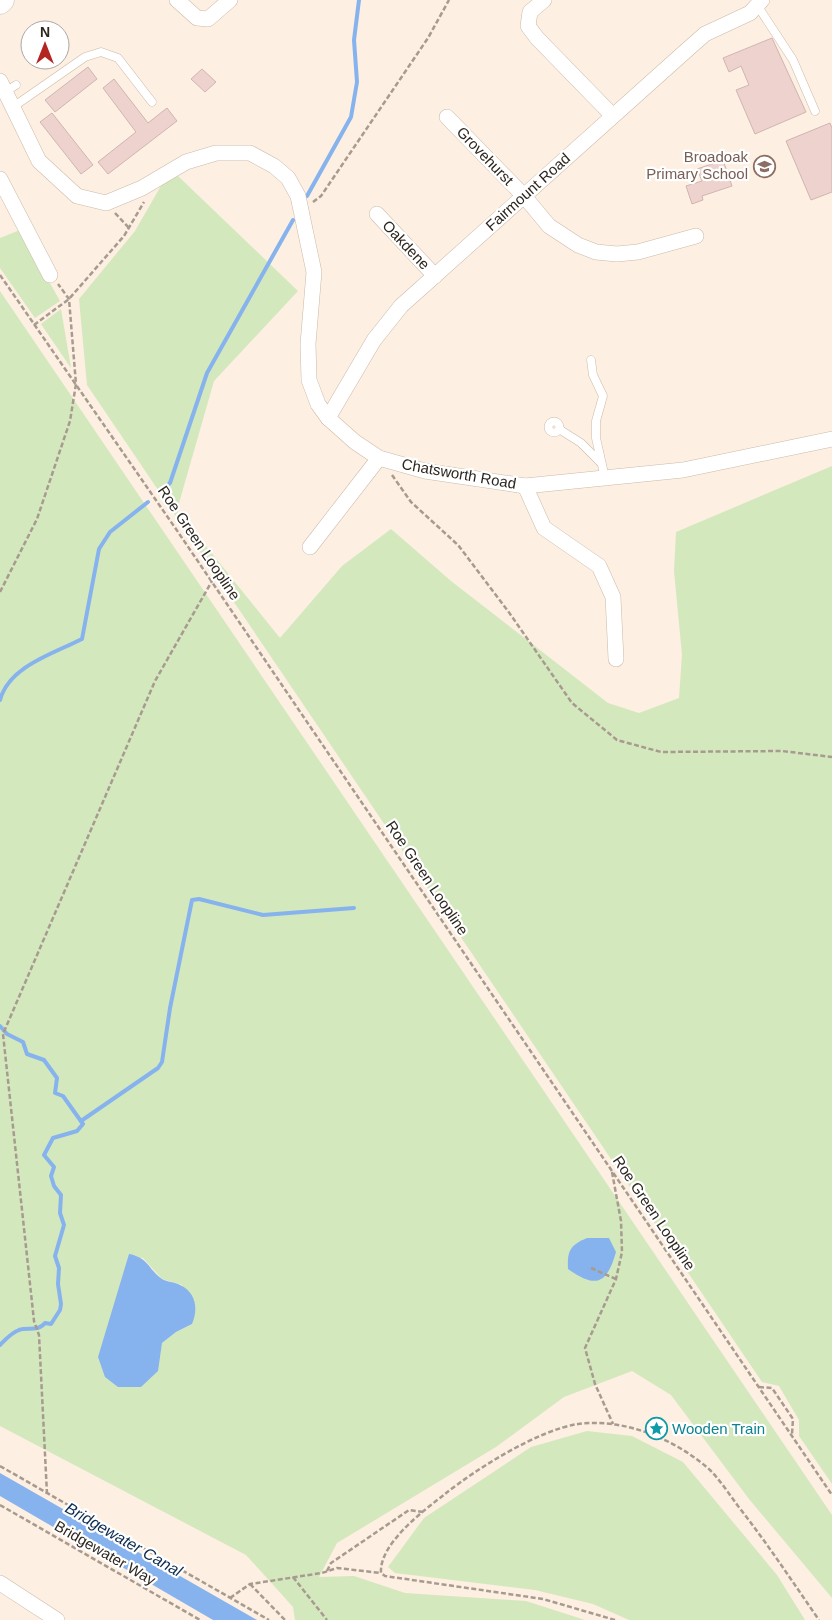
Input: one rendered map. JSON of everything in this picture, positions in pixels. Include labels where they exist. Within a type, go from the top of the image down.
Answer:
[{"type":"street","points":[[176,0],[197,18],[208,19],[230,0]]},
{"type":"street","points":[[544,0],[530,12],[528,26],[537,38],[612,115]]},
{"type":"street","name":"Fairmount Road","points":[[328,418],[374,340],[401,306],[612,115],[705,34],[750,13],[759,3]]},
{"type":"street","points":[[7,86],[13,107],[39,161],[77,196],[106,203]]},
{"type":"street","name":"Grovehurst","points":[[447,117],[524,196],[549,226],[562,236],[596,252],[617,254],[638,252],[696,236]]},
{"type":"street","name":"Chatsworth Road","points":[[106,203],[142,188],[201,156],[216,152],[250,153],[274,166],[288,178],[298,196],[314,272],[308,344],[309,380],[318,404],[328,418],[356,442],[379,458],[425,471],[525,486],[604,471],[684,470],[832,439]]},
{"type":"street","points":[[0,179],[50,275]]},
{"type":"street","name":"Oakdene","points":[[377,214],[435,276]]},
{"type":"street","points":[[310,547],[379,458]]},
{"type":"street","points":[[525,486],[544,528],[599,566],[613,597],[616,659]]},
{"type":"street","points":[[0,1583],[57,1620]]},
{"type":"lane","points":[[759,3],[793,60],[815,111]]},
{"type":"lane","points":[[13,107],[85,57],[101,52],[118,58],[152,102]]},
{"type":"lane","points":[[592,360],[593,375],[603,396],[596,421],[596,438],[604,471]]},
{"type":"lane","points":[[559,430],[581,443],[604,471]]},
{"type":"path","points":[[301,212],[321,196],[428,38],[449,0]]},
{"type":"path","points":[[34,325],[69,299],[129,228],[158,178]]},
{"type":"path","points":[[106,203],[129,228]]},
{"type":"path","name":"Roe Green Loopline","points":[[0,275],[212,581],[832,1495]]},
{"type":"path","points":[[0,592],[37,519],[70,421],[76,384],[69,299],[50,275]]},
{"type":"path","points":[[379,458],[411,502],[458,545],[524,633],[572,703],[617,740],[661,752],[782,751],[832,757]]},
{"type":"path","points":[[47,1494],[39,1335],[34,1321],[2,1034],[156,681],[212,581]]},
{"type":"path","points":[[612,1170],[622,1220],[622,1252],[616,1279],[585,1348],[595,1384],[613,1424]]},
{"type":"path","points":[[592,1268],[616,1279]]},
{"type":"path","points":[[759,1388],[772,1388],[794,1419],[792,1435]]},
{"type":"path","points":[[381,1573],[380,1563],[389,1546],[423,1512],[465,1478],[543,1436],[576,1424],[613,1424],[654,1436],[685,1451],[711,1471],[769,1545],[819,1620]]},
{"type":"path","points":[[0,1466],[269,1620]]},
{"type":"path","name":"Bridgewater Way","points":[[0,1505],[200,1620]]},
{"type":"path","points":[[327,1571],[331,1563],[393,1519],[409,1510],[423,1512]]},
{"type":"path","points":[[230,1598],[250,1584],[337,1568],[381,1573],[385,1576],[426,1584],[543,1599],[614,1620]]},
{"type":"path","points":[[293,1577],[328,1620]]},
{"type":"path","points":[[250,1584],[285,1620]]},
{"type":"green space","points":[[178,176],[298,291],[214,381],[177,510],[280,638],[342,566],[391,529],[451,581],[608,703],[639,713],[679,698],[682,655],[674,571],[676,532],[832,466],[832,1484],[799,1436],[799,1420],[779,1386],[762,1382],[87,385],[79,299],[135,231],[162,184]]},
{"type":"green space","points":[[20,230],[60,301],[35,318],[0,268],[0,238]]},
{"type":"green space","points":[[0,291],[832,1515],[832,1598],[749,1499],[671,1395],[632,1371],[564,1397],[496,1447],[337,1543],[319,1577],[354,1576],[405,1593],[526,1601],[585,1620],[295,1620],[293,1607],[246,1555],[0,1426]],"holes":[[[142,1257],[162,1279],[182,1285],[192,1324],[176,1332],[162,1343],[98,1357],[114,1311]]]},
{"type":"green space","points":[[61,309],[71,368],[41,324]]},
{"type":"green space","points":[[587,1431],[632,1436],[683,1462],[777,1575],[805,1620],[629,1620],[593,1604],[535,1590],[395,1573],[388,1567],[424,1518],[531,1447]]},
{"type":"water","points":[[587,1238],[609,1238],[616,1252],[609,1271],[599,1280],[586,1279],[568,1269],[568,1258],[571,1249],[577,1243]]},
{"type":"water","points":[[129,1254],[145,1261],[162,1279],[186,1288],[195,1302],[192,1324],[176,1332],[162,1343],[158,1371],[141,1387],[118,1387],[105,1377],[98,1357]]},
{"type":"water","points":[[0,1473],[257,1620],[213,1620],[0,1496]]},
{"type":"building","points":[[772,38],[806,112],[755,134],[736,90],[749,85],[741,66],[729,72],[723,58]]},
{"type":"building","points":[[88,67],[97,79],[55,112],[45,100]]},
{"type":"building","points":[[202,69],[216,82],[205,92],[191,79]]},
{"type":"building","points":[[114,79],[148,123],[167,108],[177,121],[108,174],[98,162],[136,132],[103,88]]},
{"type":"building","points":[[52,113],[93,165],[81,174],[40,122]]},
{"type":"building","points":[[830,123],[832,128],[832,192],[811,200],[786,141]]},
{"type":"building","points":[[723,160],[732,186],[702,196],[703,200],[692,204],[686,186],[702,181],[697,169]]},
{"type":"waterway","points":[[307,196],[351,117],[357,82],[354,40],[359,0]]},
{"type":"waterway","points":[[160,492],[170,483],[207,373],[293,220]]},
{"type":"waterway","points":[[0,700],[5,688],[23,669],[47,655],[82,639],[99,549],[110,532],[148,502]]},
{"type":"waterway","points":[[81,1121],[158,1068],[162,1062],[170,1008],[192,900],[199,899],[263,915],[354,908]]},
{"type":"waterway","points":[[0,1026],[7,1034],[23,1042],[27,1054],[44,1060],[57,1078],[55,1093],[63,1096],[83,1124],[77,1131],[53,1138],[44,1155],[54,1167],[51,1176],[54,1186],[61,1195],[60,1213],[64,1225],[55,1256],[59,1268],[60,1310],[51,1324],[45,1323],[36,1328],[19,1330],[11,1334],[0,1345]]},
{"type":"place","name":"Broadoak Primary School","points":[[764,166]]},
{"type":"place","name":"Wooden Train","points":[[656,1429]]},
{"type":"water label","name":"Bridgewater Canal","points":[[124,1539]]}]
